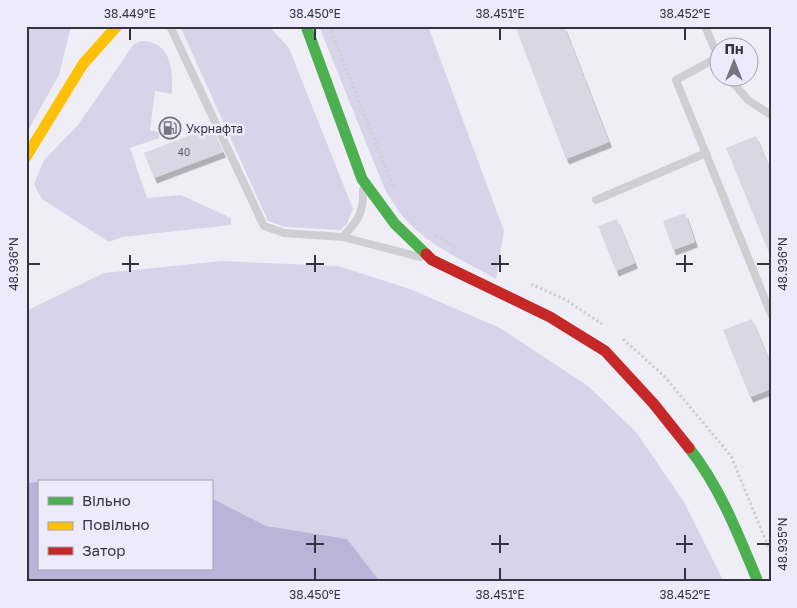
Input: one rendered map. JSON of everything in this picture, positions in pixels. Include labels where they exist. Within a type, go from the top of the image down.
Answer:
[{"type":"main road","points":[[26,157],[83,64],[117,26]]},
{"type":"main road","points":[[306,26],[362,179],[395,224],[432,260],[550,317],[605,351],[654,403],[700,462],[734,525],[758,582]]},
{"type":"main road","points":[[83,64],[93,34]]},
{"type":"lane","points":[[170,26],[264,226],[284,233],[343,237],[432,260]]},
{"type":"lane","points":[[705,26],[710,38]]},
{"type":"lane","points":[[710,63],[676,80],[771,314]]},
{"type":"lane","points":[[738,88],[748,100],[771,115]]},
{"type":"lane","points":[[596,200],[706,153]]},
{"type":"lane","points":[[343,237],[358,220],[364,206],[362,179]]},
{"type":"shaded area","points":[[26,26],[71,26],[59,75],[26,134]]},
{"type":"shaded area","points":[[180,26],[269,26],[289,48],[353,209],[347,224],[340,230],[285,227],[268,221]]},
{"type":"shaded area","points":[[319,26],[428,26],[504,231],[496,279],[422,235],[398,209],[385,190]]},
{"type":"shaded area","points":[[141,41],[151,42],[165,52],[171,67],[172,76],[172,94],[155,91],[150,130],[159,132],[159,138],[130,148],[147,198],[181,195],[231,218],[231,225],[122,237],[109,242],[42,199],[34,184],[44,160],[78,125],[134,44]]},
{"type":"shaded area","points":[[222,261],[338,266],[410,289],[500,328],[588,386],[636,432],[684,502],[724,582],[26,582],[26,311],[104,273]]},
{"type":"shaded area","points":[[38,482],[38,570],[212,570],[212,499],[266,526],[347,539],[380,582],[26,582],[26,483]]},
{"type":"building","points":[[515,26],[564,26],[609,142],[566,159]]},
{"type":"building","points":[[211,127],[223,152],[154,178],[144,153]]},
{"type":"building","points":[[756,136],[771,172],[770,255],[726,148]]},
{"type":"building","points":[[685,213],[695,242],[673,250],[663,221]]},
{"type":"building","points":[[617,219],[635,263],[616,271],[598,226]]},
{"type":"building","points":[[752,319],[771,365],[771,389],[750,397],[723,330]]},
{"type":"traffic: fast","points":[[306,26],[362,179],[395,224],[426,254]]},
{"type":"traffic: fast","points":[[689,448],[719,495],[758,582]]},
{"type":"traffic: slow","points":[[26,157],[83,64],[117,26]]},
{"type":"traffic: jam","points":[[426,254],[432,260],[550,317],[605,351],[653,403],[689,448]]},
{"type":"place","name":"Укрнафта","points":[[170,128]]}]
